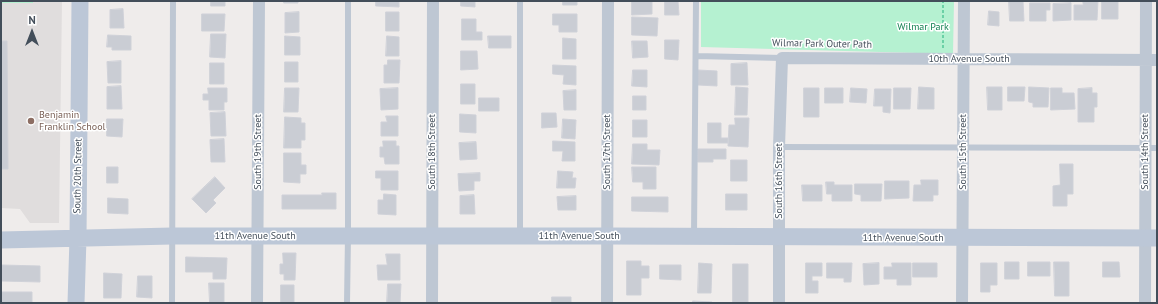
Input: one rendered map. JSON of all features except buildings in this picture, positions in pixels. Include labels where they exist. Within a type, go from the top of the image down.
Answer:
[{"type":"street","name":"South 20th Street","points":[[76,303],[80,1]]},
{"type":"street","name":"South 19th Street","points":[[257,303],[258,1]]},
{"type":"street","name":"South 18th Street","points":[[432,303],[433,1]]},
{"type":"street","name":"South 17th Street","points":[[607,303],[608,1]]},
{"type":"street","name":"South 15th Street","points":[[962,303],[964,1]]},
{"type":"street","name":"South 14th Street","points":[[1145,303],[1151,238],[1151,60],[1146,1]]},
{"type":"street","name":"10th Avenue South","points":[[782,58],[1151,60]]},
{"type":"street","name":"South 16th Street","points":[[779,303],[779,147],[782,58]]},
{"type":"street","name":"11th Avenue South","points":[[1,240],[172,236],[1151,238]]},
{"type":"lane","points":[[172,303],[173,1]]},
{"type":"lane","points":[[347,303],[348,1]]},
{"type":"lane","points":[[520,1],[520,236]]},
{"type":"lane","points":[[694,236],[696,1]]},
{"type":"lane","points":[[696,56],[782,58]]},
{"type":"lane","points":[[779,147],[1151,148]]},
{"type":"path","points":[[942,54],[943,1]]},
{"type":"shaded area","name":"Benjamin Franklin School","points":[[33,1],[62,1],[59,223],[30,223],[20,209],[1,208],[1,3],[32,3]]},
{"type":"green space","points":[[1,1],[33,1],[33,3],[1,3]]},
{"type":"green space","name":"Wilmar Park","points":[[701,1],[954,1],[953,54],[701,47]]},
{"type":"place","name":"Benjamin Franklin School","points":[[31,121]]}]
